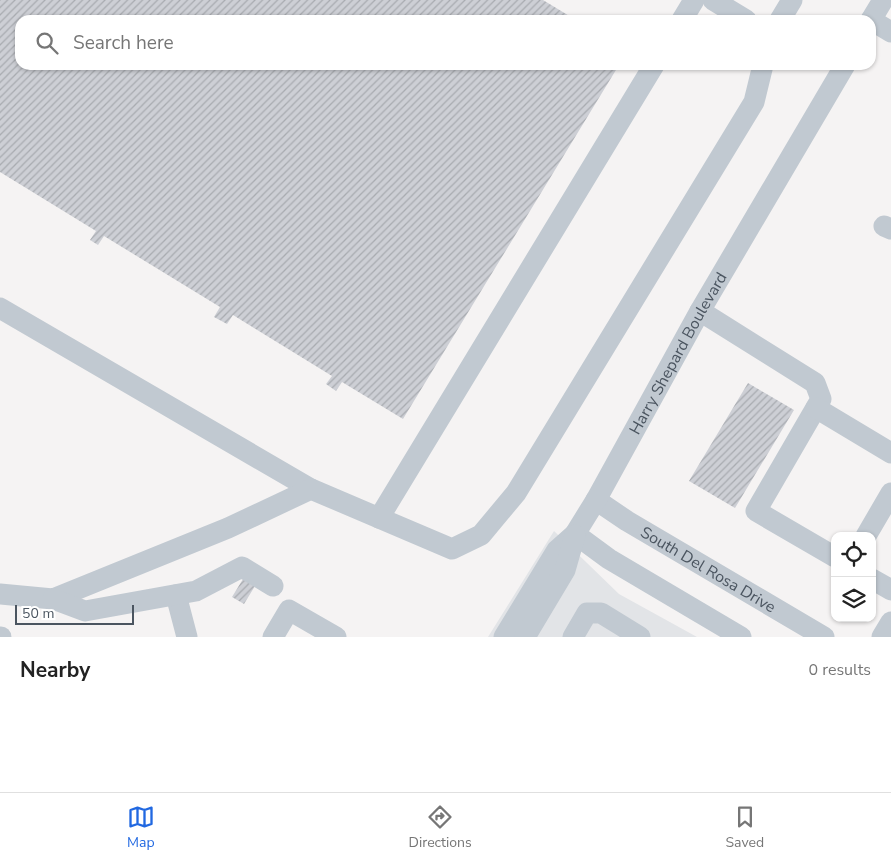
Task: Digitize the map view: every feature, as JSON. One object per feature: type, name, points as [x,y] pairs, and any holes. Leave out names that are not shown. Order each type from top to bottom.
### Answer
[{"type":"street","points":[[685,15],[694,0]]},
{"type":"street","points":[[714,0],[738,15]]},
{"type":"street","points":[[783,15],[792,0]]},
{"type":"street","points":[[874,15],[883,0]]},
{"type":"street","points":[[876,23],[891,32]]},
{"type":"street","points":[[379,518],[651,70]]},
{"type":"street","points":[[0,308],[311,489],[452,549],[481,535],[516,493],[754,102],[762,70]]},
{"type":"street","name":"Harry Shepard Boulevard","points":[[504,637],[557,550],[575,534],[596,500],[700,311],[842,70]]},
{"type":"street","points":[[700,311],[815,383],[821,399],[756,511],[831,555]]},
{"type":"street","points":[[816,408],[891,453]]},
{"type":"street","points":[[53,599],[228,528],[311,489]]},
{"type":"street","points":[[868,532],[891,493]]},
{"type":"street","name":"South Del Rosa Drive","points":[[596,500],[627,521],[824,637]]},
{"type":"street","points":[[525,637],[565,570],[575,534],[609,559],[741,637]]},
{"type":"street","points":[[0,594],[53,599],[85,611],[196,591],[242,567],[273,586]]},
{"type":"street","points":[[876,581],[891,590]]},
{"type":"street","points":[[176,594],[187,637]]},
{"type":"street","points":[[272,637],[289,610],[336,637]]},
{"type":"street","points":[[573,637],[587,613],[601,613],[640,637]]},
{"type":"street","points":[[882,637],[891,622]]},
{"type":"shaded area","points":[[554,531],[619,594],[697,637],[488,637]]},
{"type":"building","points":[[0,0],[543,0],[568,15],[15,15],[15,70],[616,70],[403,419],[342,382],[336,391],[326,384],[332,376],[233,315],[227,324],[214,317],[220,307],[104,236],[98,245],[90,240],[96,231],[0,172]]},
{"type":"building","points":[[748,383],[794,410],[735,508],[689,481]]},
{"type":"building","points":[[243,579],[255,586],[244,604],[232,597]]}]
